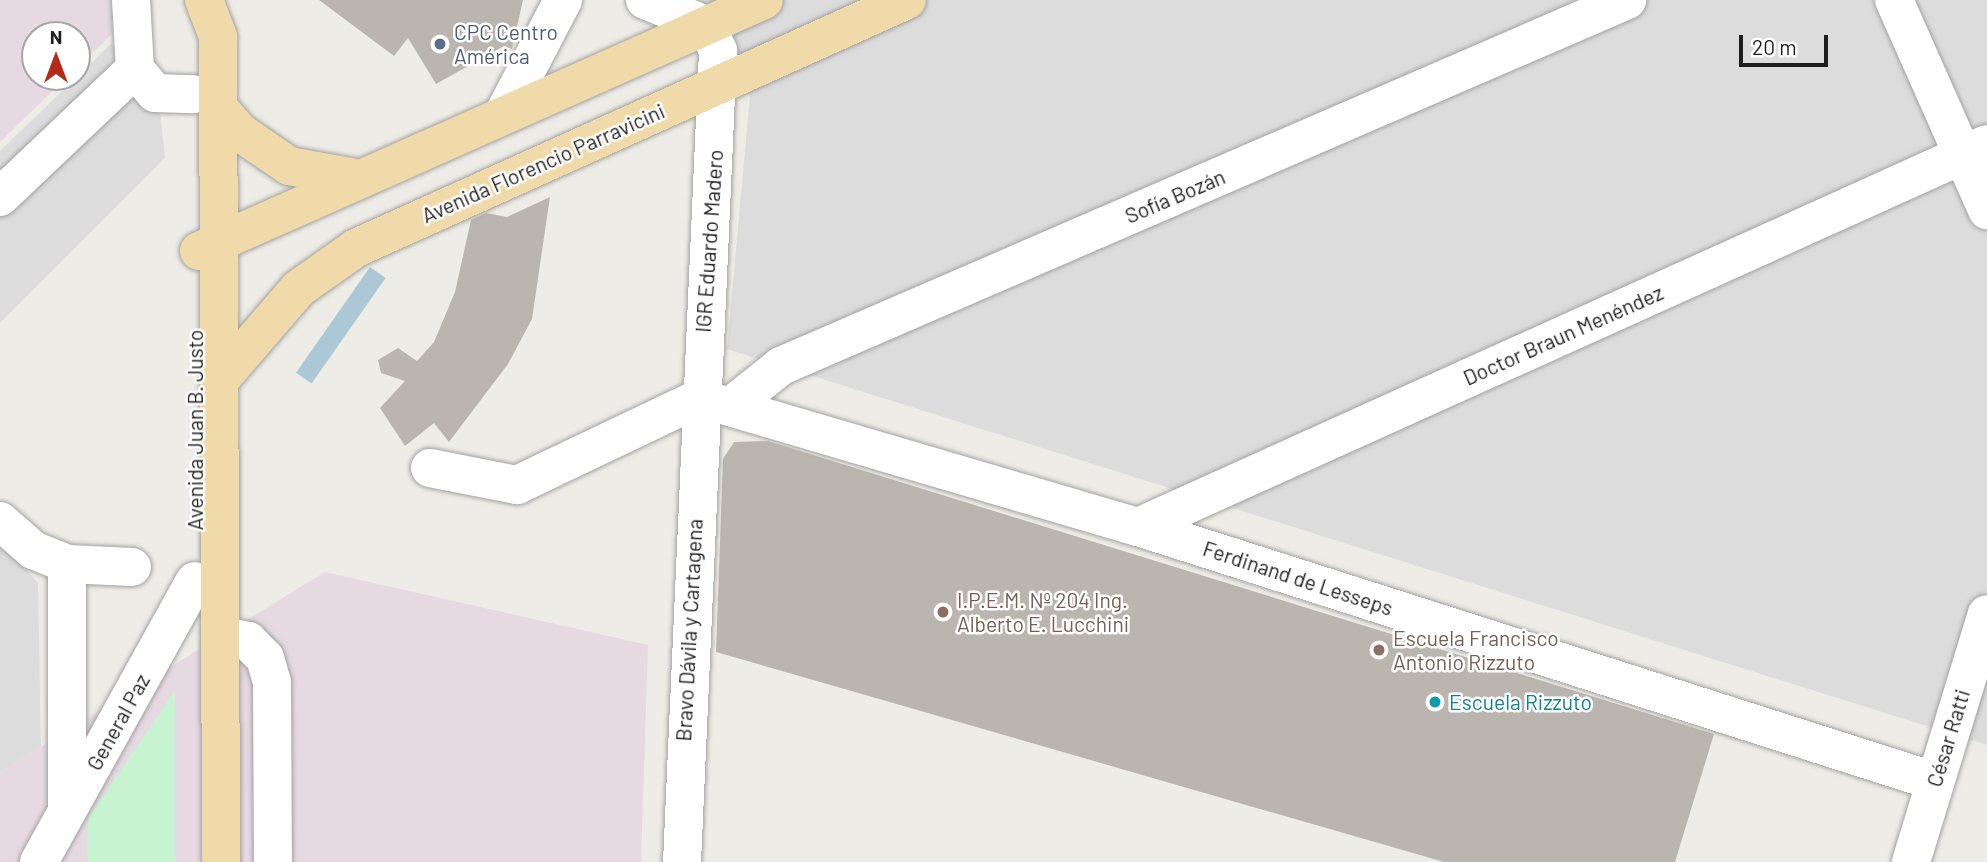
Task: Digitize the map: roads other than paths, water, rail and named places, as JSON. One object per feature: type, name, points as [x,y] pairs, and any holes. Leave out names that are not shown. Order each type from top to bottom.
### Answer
[{"type":"main road","name":"Avenida Juan B. Justo","points":[[197,862],[195,580],[206,248],[206,100],[193,37],[204,0]]},
{"type":"main road","points":[[206,248],[764,0]]},
{"type":"main road","name":"Avenida Florencio Parravicini","points":[[219,381],[298,289],[356,248],[907,0]]},
{"type":"main road","points":[[206,100],[242,133],[289,166],[363,179]]},
{"type":"main road","name":"Avenida Juan B. Justo","points":[[206,248],[219,381],[221,862]]},
{"type":"street","points":[[131,0],[135,69],[155,93],[206,100]]},
{"type":"street","points":[[503,115],[562,0]]},
{"type":"street","points":[[645,0],[706,25]]},
{"type":"street","name":"Sofía Bozán","points":[[430,468],[517,485],[716,401],[781,366],[1627,0]]},
{"type":"street","points":[[1894,0],[1974,149],[1987,210]]},
{"type":"street","name":"IGR Eduardo Madero","points":[[706,25],[718,51],[719,84],[716,401]]},
{"type":"street","points":[[0,197],[135,69]]},
{"type":"street","name":"Doctor Braun Menéndez","points":[[1139,527],[1974,149]]},
{"type":"street","name":"Ferdinand de Lesseps","points":[[716,401],[1139,527],[1934,781]]},
{"type":"street","name":"Bravo Dávila y Cartagena","points":[[682,862],[716,401]]},
{"type":"street","points":[[1,525],[33,551],[67,564],[132,567]]},
{"type":"street","points":[[67,564],[67,862]]},
{"type":"street","name":"General Paz","points":[[39,862],[195,580]]},
{"type":"street","name":"César Ratti","points":[[1911,862],[1987,614]]},
{"type":"street","points":[[220,635],[248,641],[265,658],[272,681],[273,862]]},
{"type":"water","points":[[370,267],[386,278],[312,384],[296,373]]},
{"type":"place","name":"CPC Centro América","points":[[440,44]]},
{"type":"place","name":"I.P.E.M. Nº 204 Ing. Alberto E. Lucchini","points":[[943,612]]},
{"type":"place","name":"Escuela Francisco Antonio Rizzuto","points":[[1379,650]]},
{"type":"place","name":"Escuela Rizzuto","points":[[1435,702]]}]
